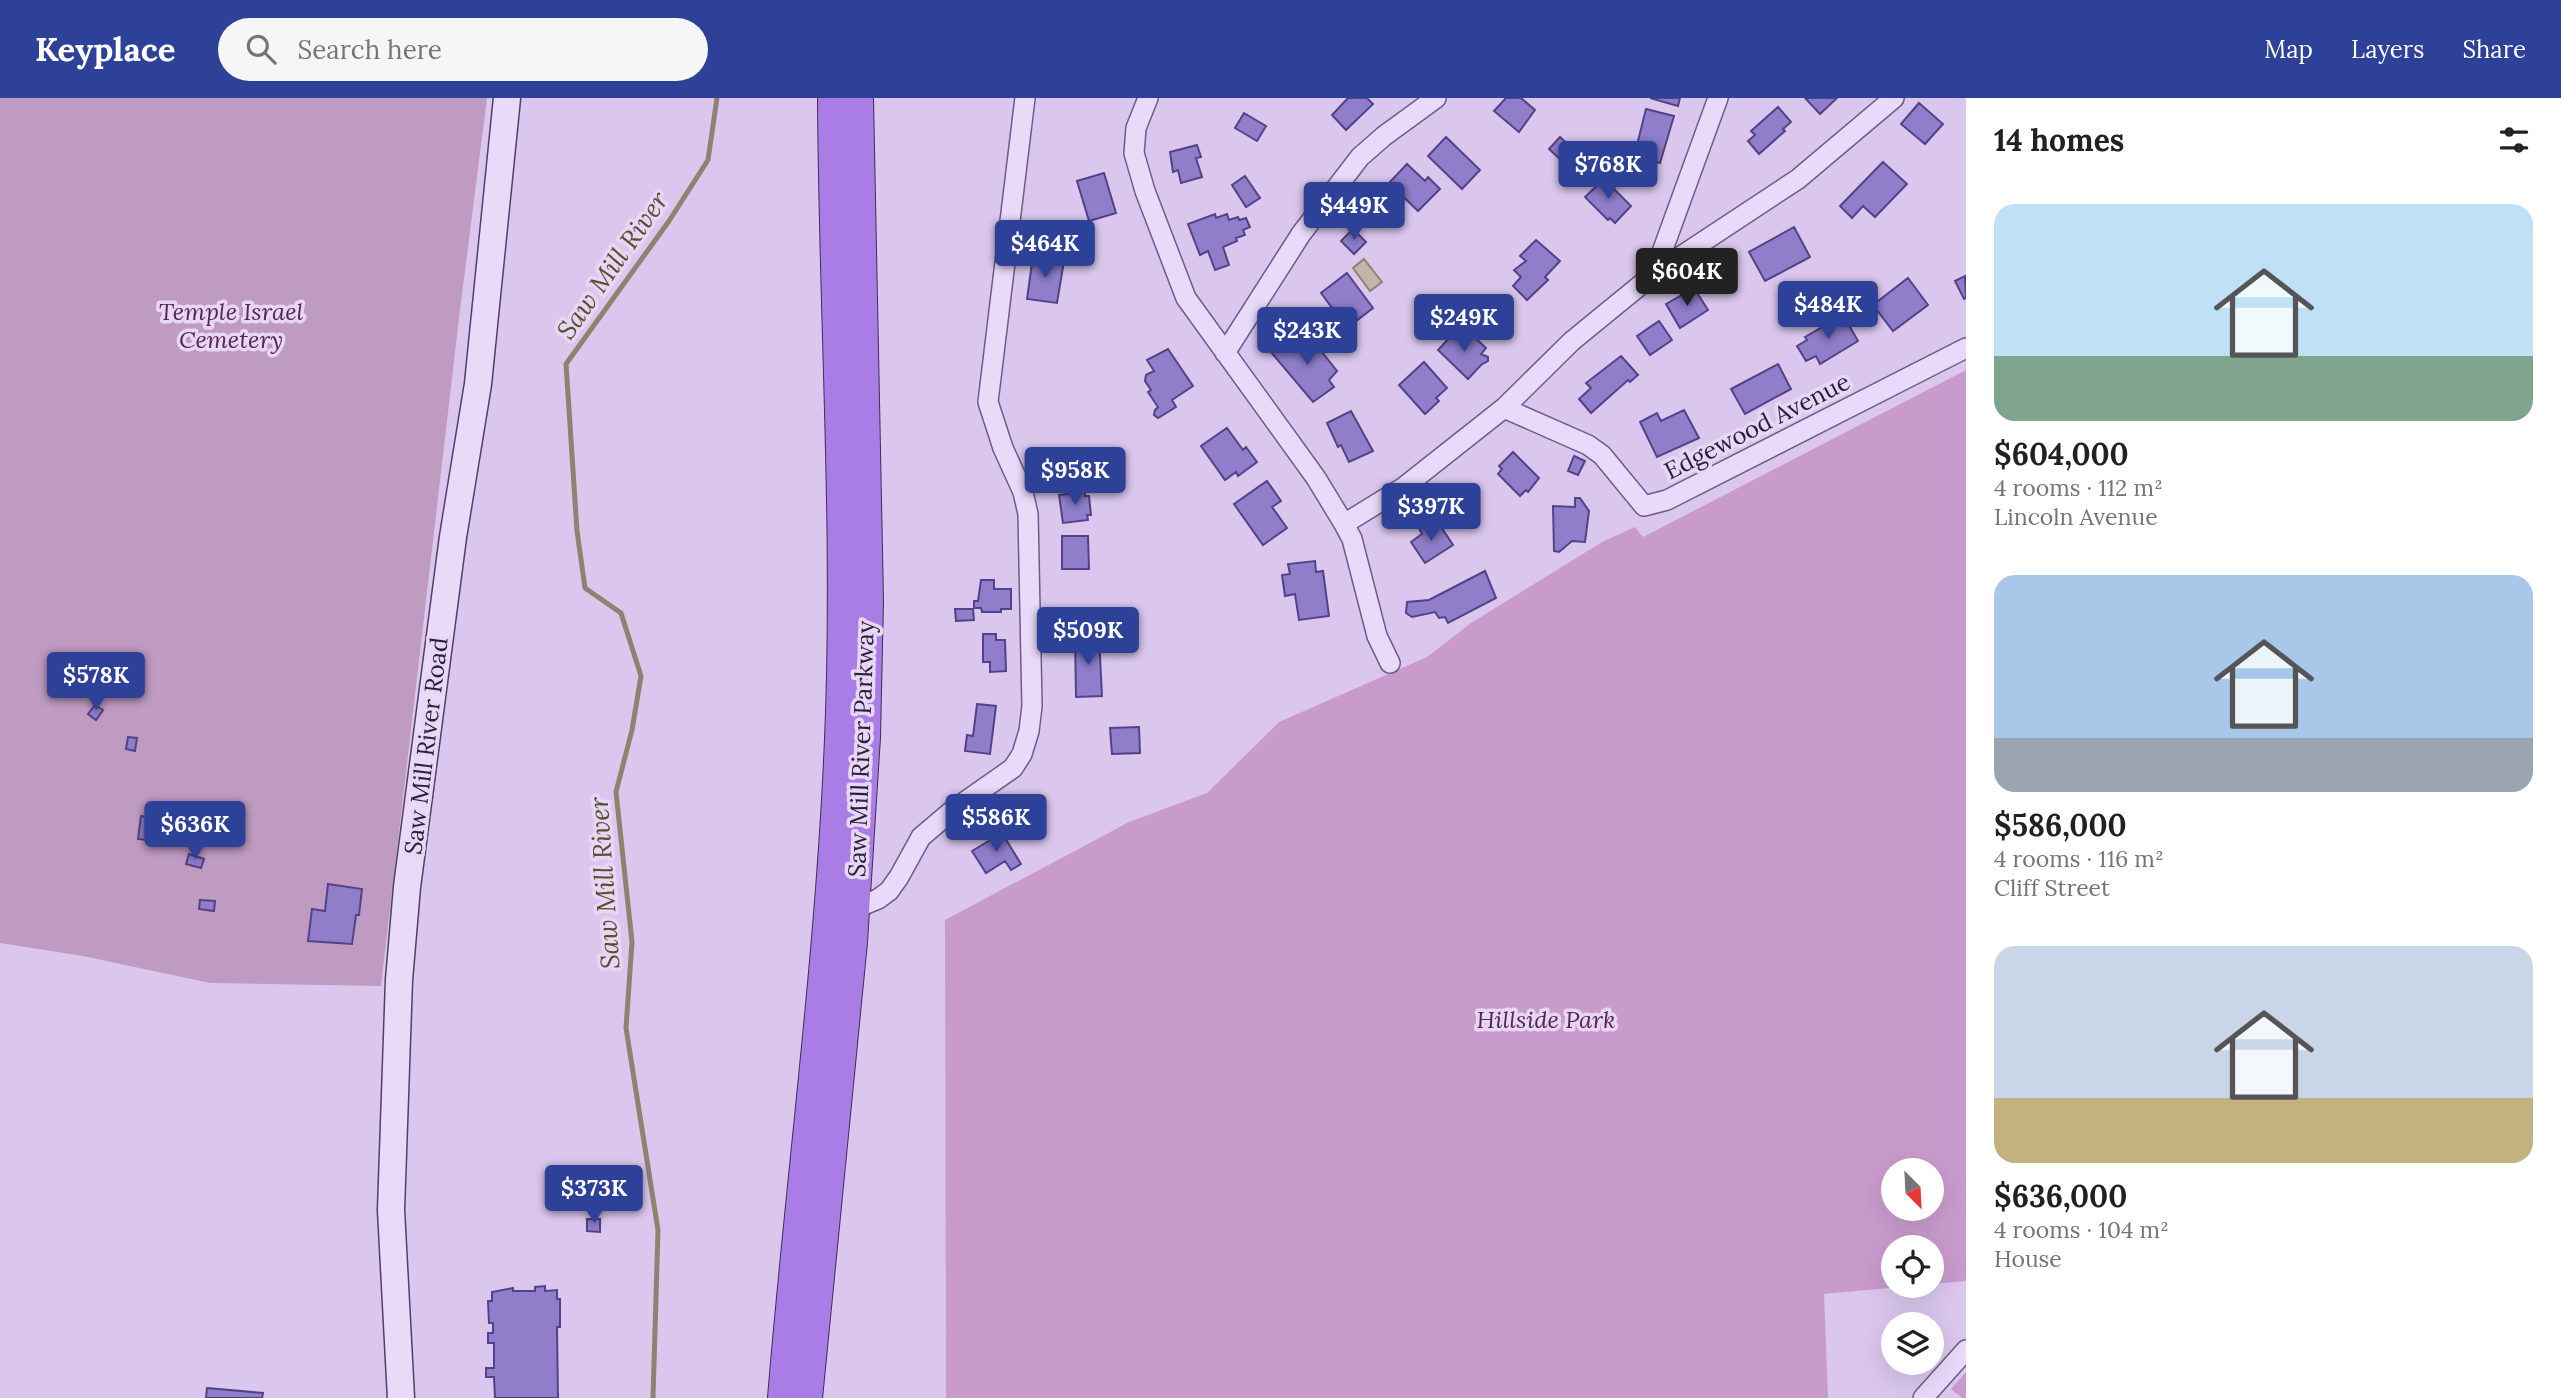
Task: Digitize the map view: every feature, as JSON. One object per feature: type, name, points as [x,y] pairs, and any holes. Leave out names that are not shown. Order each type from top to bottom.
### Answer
[{"type":"highway","name":"Saw Mill River Parkway","points":[[784,1398],[829,928],[841,738],[844,602],[834,98]]},
{"type":"highway","name":"Saw Mill River Parkway","points":[[806,1398],[853,909],[864,737],[867,601],[857,98]]},
{"type":"main road","name":"Saw Mill River Road","points":[[401,1398],[391,1210],[398,993],[407,887],[448,577],[478,384],[507,98]]},
{"type":"street","points":[[853,909],[877,900],[889,891],[921,837],[953,810],[1013,768],[1022,754],[1029,732],[1032,706],[1028,514],[1023,492],[1003,448],[988,402],[1025,98]]},
{"type":"street","points":[[1148,98],[1136,128],[1134,153],[1144,191],[1186,298],[1315,478],[1344,524],[1352,539],[1377,636],[1390,663]]},
{"type":"street","points":[[1225,353],[1301,234],[1360,157],[1436,98]]},
{"type":"street","points":[[1654,274],[1718,98]]},
{"type":"street","points":[[1344,524],[1404,487],[1504,408],[1572,341],[1654,274],[1798,179],[1894,98]]},
{"type":"street","name":"Edgewood Avenue","points":[[1504,408],[1588,445],[1602,455],[1644,506],[1667,499],[1966,348]]},
{"type":"street","points":[[1923,1398],[1966,1350]]},
{"type":"green space","name":"Temple Israel Cemetery","points":[[0,98],[487,98],[381,986],[210,983],[83,956],[0,943]]},
{"type":"green space","name":"Hillside Park","points":[[1966,370],[1966,1281],[1944,1283],[1944,1235],[1881,1235],[1881,1289],[1824,1294],[1828,1398],[946,1398],[945,920],[1129,822],[1207,793],[1279,722],[1427,657],[1471,623],[1602,542],[1635,527],[1643,537]]},
{"type":"green space","points":[[1966,1372],[1966,1398],[1962,1398],[1951,1389]]},
{"type":"shaded area","points":[[1364,259],[1382,282],[1370,291],[1353,268]]},
{"type":"building","points":[[1348,98],[1367,98],[1373,104],[1346,130],[1332,115]]},
{"type":"building","points":[[1506,98],[1521,98],[1535,110],[1519,132],[1494,111]]},
{"type":"building","points":[[1650,98],[1680,98],[1678,106]]},
{"type":"building","points":[[1805,98],[1837,98],[1820,114]]},
{"type":"building","points":[[1919,103],[1943,124],[1925,144],[1901,124]]},
{"type":"building","points":[[1778,107],[1791,122],[1783,129],[1785,131],[1759,154],[1748,141],[1755,135],[1751,131]]},
{"type":"building","points":[[1646,109],[1674,116],[1660,163],[1634,157]]},
{"type":"building","points":[[1244,113],[1266,126],[1257,141],[1235,128]]},
{"type":"building","points":[[1446,137],[1480,170],[1462,189],[1428,156]]},
{"type":"building","points":[[1560,137],[1574,150],[1563,162],[1549,149]]},
{"type":"building","points":[[1197,145],[1201,157],[1196,158],[1202,177],[1181,183],[1178,170],[1173,172],[1170,152]]},
{"type":"building","points":[[1883,162],[1907,184],[1875,217],[1863,206],[1852,218],[1840,206]]},
{"type":"building","points":[[1407,164],[1425,181],[1428,177],[1440,189],[1418,211],[1389,183]]},
{"type":"building","points":[[1104,173],[1116,213],[1089,221],[1077,181]]},
{"type":"building","points":[[1245,176],[1260,198],[1246,207],[1232,185]]},
{"type":"building","points":[[1604,179],[1631,206],[1615,223],[1610,218],[1608,220],[1585,197]]},
{"type":"building","points":[[1215,214],[1216,218],[1227,214],[1229,220],[1246,218],[1250,227],[1243,230],[1245,235],[1236,238],[1237,241],[1223,247],[1229,265],[1215,270],[1208,251],[1200,255],[1188,224]]},
{"type":"building","points":[[1794,227],[1810,257],[1765,281],[1749,252]]},
{"type":"building","points":[[1353,229],[1366,242],[1354,254],[1341,241]]},
{"type":"building","points":[[1536,240],[1560,261],[1545,277],[1548,280],[1527,300],[1513,286],[1521,277],[1514,270],[1526,261],[1520,256]]},
{"type":"building","points":[[1033,256],[1064,261],[1057,303],[1027,299]]},
{"type":"building","points":[[1347,273],[1373,308],[1347,328],[1321,293]]},
{"type":"building","points":[[1965,276],[1966,298],[1964,299],[1955,281]]},
{"type":"building","points":[[1908,278],[1928,305],[1893,331],[1873,305]]},
{"type":"building","points":[[1694,288],[1708,310],[1680,328],[1666,304]]},
{"type":"building","points":[[1843,315],[1858,341],[1820,364],[1816,356],[1806,361],[1797,346],[1807,340],[1805,337]]},
{"type":"building","points":[[1659,321],[1672,340],[1650,355],[1637,336]]},
{"type":"building","points":[[1455,332],[1464,340],[1470,333],[1486,348],[1481,354],[1488,357],[1488,361],[1468,379],[1438,350]]},
{"type":"building","points":[[1310,337],[1337,371],[1329,380],[1334,387],[1313,402],[1270,351],[1282,340],[1292,351]]},
{"type":"building","points":[[1168,349],[1193,386],[1172,400],[1176,407],[1158,418],[1154,415],[1158,407],[1148,392],[1151,390],[1145,381],[1146,375],[1154,371],[1147,360]]},
{"type":"building","points":[[1621,356],[1638,375],[1630,382],[1628,380],[1591,413],[1579,399],[1591,388],[1586,383]]},
{"type":"building","points":[[1424,362],[1447,388],[1436,398],[1439,401],[1425,414],[1399,385]]},
{"type":"building","points":[[1778,364],[1791,389],[1745,414],[1731,389]]},
{"type":"building","points":[[1684,410],[1699,438],[1657,457],[1640,422],[1657,413],[1661,421]]},
{"type":"building","points":[[1351,411],[1373,451],[1349,462],[1341,445],[1338,447],[1327,423]]},
{"type":"building","points":[[1227,428],[1243,450],[1246,447],[1257,462],[1238,476],[1236,472],[1225,480],[1201,446]]},
{"type":"building","points":[[1513,452],[1539,478],[1528,492],[1526,490],[1520,496],[1498,474],[1502,469],[1499,466]]},
{"type":"building","points":[[1574,456],[1585,461],[1578,475],[1568,471]]},
{"type":"building","points":[[1267,481],[1281,501],[1272,507],[1287,528],[1263,545],[1234,504]]},
{"type":"building","points":[[1085,492],[1085,496],[1089,496],[1091,515],[1087,515],[1088,520],[1063,523],[1059,495]]},
{"type":"building","points":[[1575,498],[1580,498],[1589,511],[1585,542],[1572,541],[1559,552],[1554,551],[1553,506],[1575,507]]},
{"type":"building","points":[[1426,524],[1430,530],[1439,524],[1453,545],[1425,563],[1411,542],[1422,534],[1419,528]]},
{"type":"building","points":[[1062,536],[1088,536],[1089,569],[1062,569]]},
{"type":"building","points":[[1315,561],[1316,572],[1323,571],[1329,616],[1299,620],[1295,594],[1285,596],[1282,575],[1290,574],[1288,564]]},
{"type":"building","points":[[1485,571],[1496,598],[1448,623],[1445,617],[1439,618],[1435,612],[1412,617],[1406,613],[1407,602],[1429,600]]},
{"type":"building","points":[[981,580],[994,580],[994,589],[1011,589],[1011,609],[982,612],[981,608],[974,608],[974,601],[978,601]]},
{"type":"building","points":[[955,609],[973,609],[974,620],[956,621]]},
{"type":"building","points":[[983,634],[996,634],[996,640],[1005,640],[1006,671],[990,672],[990,662],[983,662]]},
{"type":"building","points":[[1075,636],[1099,636],[1102,696],[1076,697]]},
{"type":"building","points":[[977,704],[996,706],[990,754],[965,751],[967,735],[973,736]]},
{"type":"building","points":[[95,705],[103,710],[96,720],[88,714]]},
{"type":"building","points":[[1139,727],[1140,753],[1112,754],[1110,728]]},
{"type":"building","points":[[128,737],[137,738],[135,751],[126,749]]},
{"type":"building","points":[[141,816],[156,818],[153,841],[138,839]]},
{"type":"building","points":[[1002,833],[1021,864],[1011,870],[1005,861],[986,873],[972,851]]},
{"type":"building","points":[[189,854],[204,859],[201,868],[186,864]]},
{"type":"building","points":[[328,884],[362,889],[352,944],[308,941],[312,909],[325,911]]},
{"type":"building","points":[[200,900],[215,901],[214,911],[199,909]]},
{"type":"building","points":[[587,1219],[600,1219],[600,1232],[587,1231]]},
{"type":"building","points":[[545,1286],[545,1291],[557,1290],[557,1299],[560,1299],[560,1327],[557,1327],[558,1398],[495,1398],[494,1377],[486,1377],[486,1368],[494,1368],[494,1343],[488,1343],[488,1333],[493,1333],[493,1323],[489,1323],[488,1301],[492,1301],[492,1292],[513,1288],[513,1291],[535,1291],[535,1287]]},
{"type":"building","points":[[207,1388],[263,1393],[262,1398],[206,1398]]},
{"type":"waterway","name":"Saw Mill River","points":[[653,1398],[658,1230],[626,1028],[632,942],[616,792],[632,730],[641,676],[621,613],[585,588],[577,531],[566,364],[669,221],[708,160],[717,98]]}]
